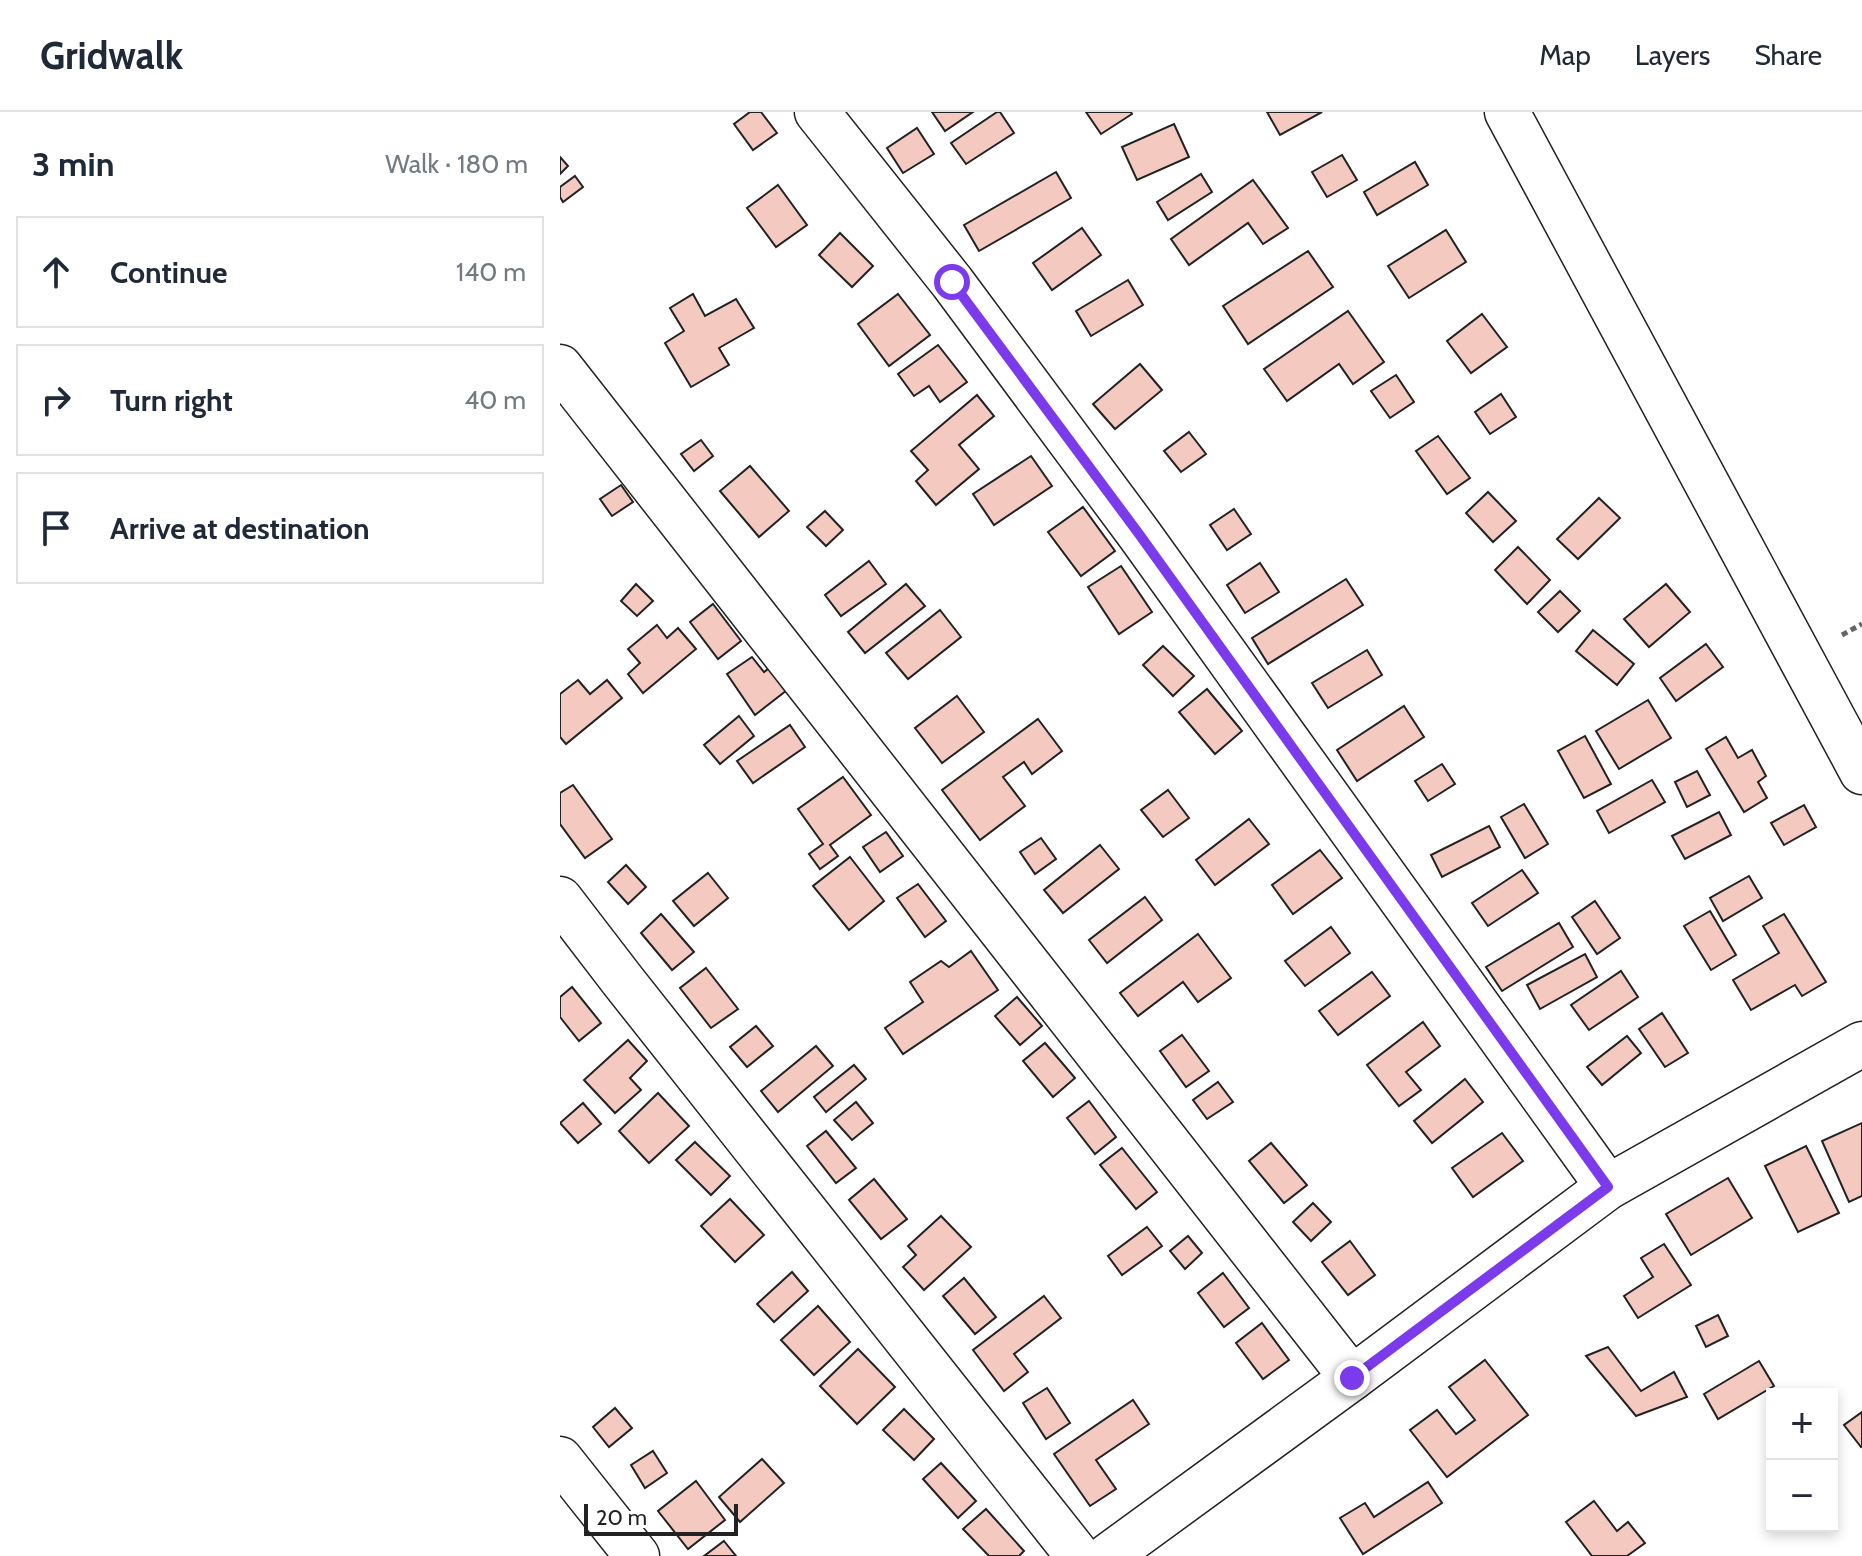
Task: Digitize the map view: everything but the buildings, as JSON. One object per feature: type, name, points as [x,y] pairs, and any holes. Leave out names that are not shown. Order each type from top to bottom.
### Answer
[{"type":"street","points":[[817,112],[952,282],[1139,534],[1608,1187]]},
{"type":"street","points":[[1507,112],[1862,772]]},
{"type":"street","points":[[560,367],[1352,1378]]},
{"type":"street","points":[[560,899],[1078,1556]]},
{"type":"street","points":[[1108,1556],[1608,1187],[1862,1044]]},
{"type":"street","points":[[560,1459],[637,1556]]},
{"type":"route","points":[[952,282],[1139,534],[1608,1187],[1352,1378]]}]
